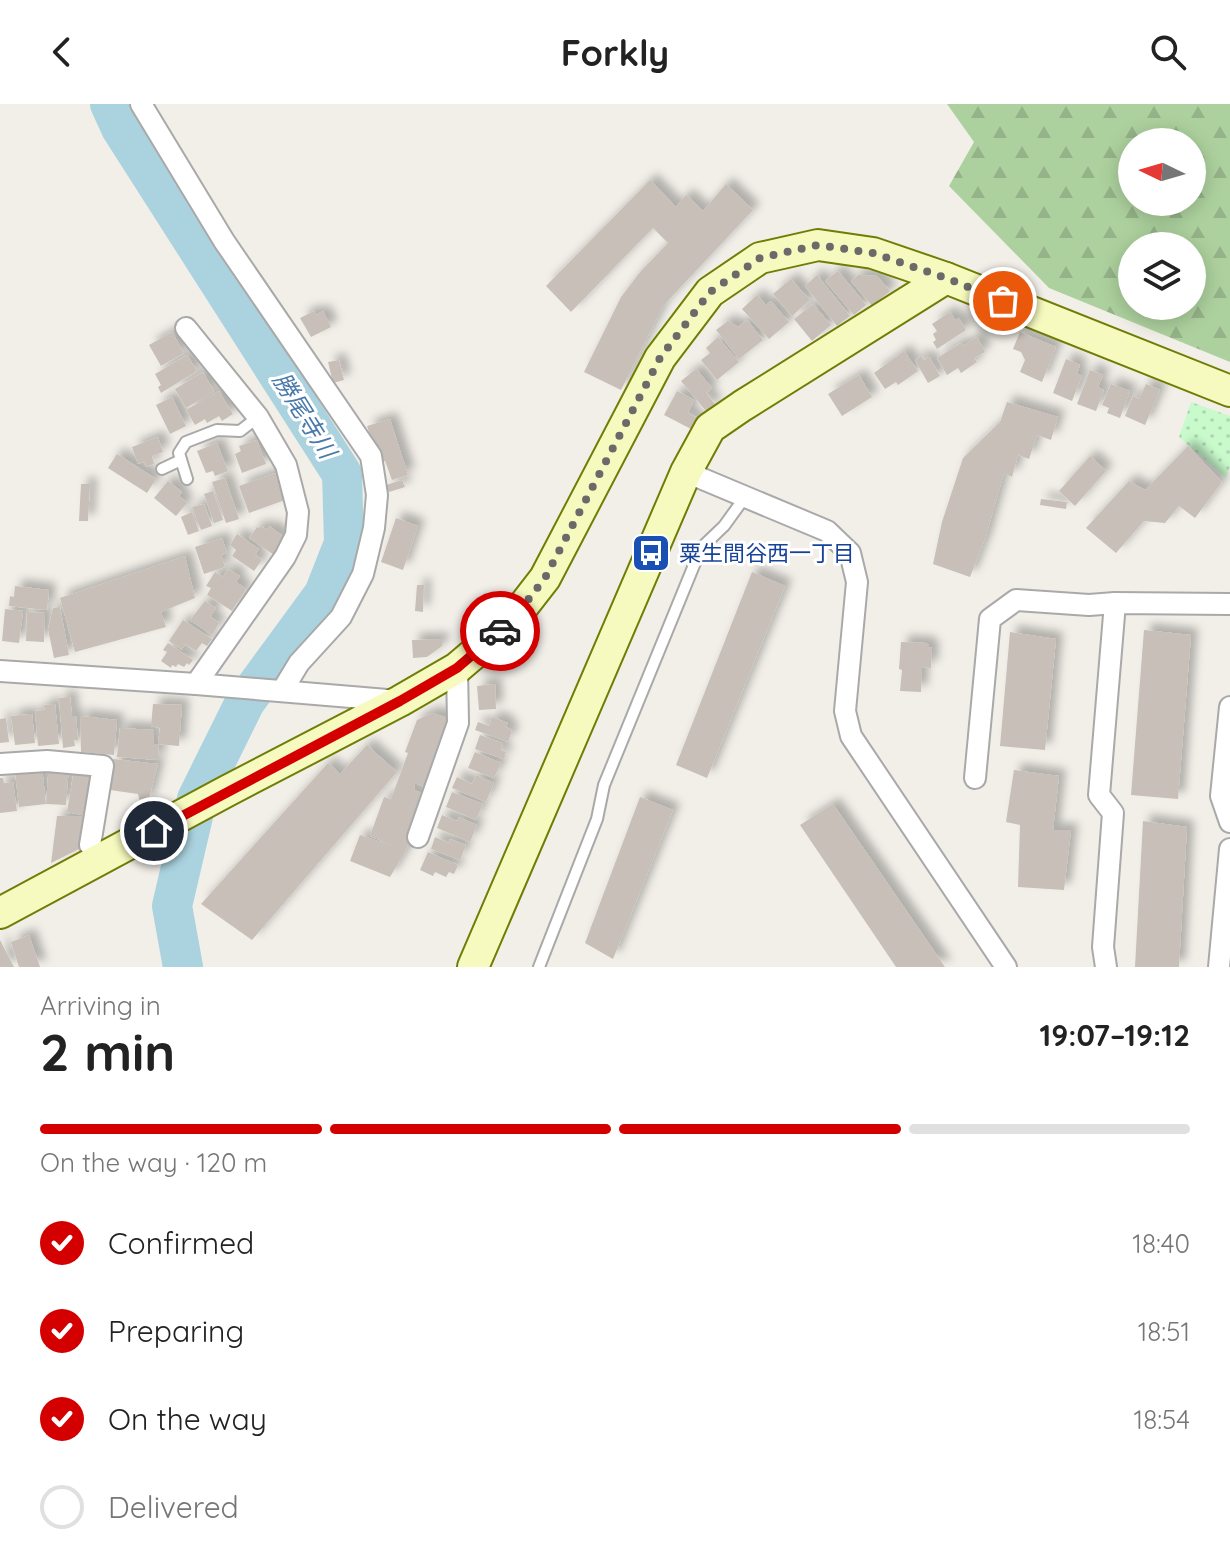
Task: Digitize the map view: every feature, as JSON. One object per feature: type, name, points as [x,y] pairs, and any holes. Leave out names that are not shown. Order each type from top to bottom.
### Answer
[{"type":"street","points":[[141,104],[224,241],[371,456],[377,495],[374,528],[363,574],[341,617],[299,663],[282,691]]},
{"type":"street","points":[[0,913],[400,701],[457,668],[510,623],[545,578],[660,358],[710,292],[760,258],[818,245],[873,253],[946,278],[1230,391]]},
{"type":"street","points":[[473,967],[686,472],[710,428],[946,278]]},
{"type":"street","points":[[186,328],[258,417],[286,465],[298,512],[296,535],[285,557],[196,684]]},
{"type":"street","points":[[686,472],[827,531],[850,553],[857,582],[845,711],[851,736],[1006,967]]},
{"type":"street","points":[[975,778],[990,619],[1016,600],[1089,605],[1230,604]]},
{"type":"street","points":[[1106,967],[1103,947],[1113,813],[1099,795],[1115,603]]},
{"type":"street","points":[[418,837],[458,723],[457,668]]},
{"type":"street","points":[[0,671],[400,701]]},
{"type":"street","points":[[1230,707],[1221,796],[1230,822]]},
{"type":"street","points":[[0,764],[47,761],[103,766],[90,845]]},
{"type":"street","points":[[1219,967],[1230,849]]},
{"type":"lane","points":[[187,479],[179,453],[186,442],[217,430],[240,431],[258,417]]},
{"type":"lane","points":[[162,469],[181,460]]},
{"type":"lane","points":[[539,967],[597,819],[604,785],[701,548],[724,526],[745,497]]},
{"type":"green space","points":[[947,104],[1230,104],[1230,362],[1127,320],[1206,320],[1206,232],[1118,232],[1118,316],[1049,288],[949,186],[974,142]]},
{"type":"green space","points":[[1191,402],[1230,416],[1230,466],[1226,478],[1179,437]]},
{"type":"building","points":[[650,180],[676,207],[686,195],[703,211],[726,184],[753,210],[663,306],[621,390],[584,372],[621,297],[668,243],[653,228],[571,312],[546,286]]},
{"type":"building","points":[[838,271],[866,305],[854,315],[825,281]]},
{"type":"building","points":[[817,275],[850,316],[837,326],[805,286]]},
{"type":"building","points":[[858,275],[877,276],[890,291],[872,306],[851,281]]},
{"type":"building","points":[[791,279],[810,300],[792,316],[773,294]]},
{"type":"building","points":[[757,295],[766,305],[771,301],[789,322],[769,339],[742,309]]},
{"type":"building","points":[[813,304],[831,325],[812,341],[794,319]]},
{"type":"building","points":[[314,311],[316,315],[323,311],[331,327],[311,337],[300,318]]},
{"type":"building","points":[[950,312],[955,320],[959,318],[966,330],[937,349],[933,334],[937,331],[932,324]]},
{"type":"building","points":[[747,320],[763,340],[739,359],[716,330],[728,321],[738,327]]},
{"type":"building","points":[[172,332],[184,353],[161,366],[149,345]]},
{"type":"building","points":[[1020,332],[1056,347],[1042,382],[1020,372],[1025,360],[1021,352],[1013,349]]},
{"type":"building","points":[[718,337],[739,362],[717,380],[701,360],[710,353],[706,348]]},
{"type":"building","points":[[977,337],[985,352],[974,358],[977,362],[961,373],[958,368],[947,375],[937,358]]},
{"type":"building","points":[[904,351],[918,371],[898,385],[896,382],[885,389],[874,373]]},
{"type":"building","points":[[187,355],[197,371],[161,393],[158,387],[161,385],[155,374]]},
{"type":"building","points":[[921,356],[924,360],[929,357],[940,376],[928,383],[915,360]]},
{"type":"building","points":[[1066,359],[1080,365],[1077,374],[1082,376],[1072,401],[1053,393]]},
{"type":"building","points":[[339,360],[344,380],[333,383],[328,362]]},
{"type":"building","points":[[696,369],[712,388],[706,393],[715,404],[706,411],[681,381]]},
{"type":"building","points":[[1090,370],[1103,375],[1098,387],[1104,390],[1096,411],[1077,404]]},
{"type":"building","points":[[203,372],[214,391],[186,408],[175,389]]},
{"type":"building","points":[[859,375],[872,397],[842,416],[828,394]]},
{"type":"building","points":[[1111,384],[1130,391],[1120,418],[1107,413],[1109,408],[1102,405]]},
{"type":"building","points":[[1146,384],[1160,390],[1145,425],[1125,416],[1133,396],[1139,399]]},
{"type":"building","points":[[219,391],[233,414],[222,421],[219,416],[195,425],[186,410]]},
{"type":"building","points":[[677,391],[694,400],[688,413],[699,419],[693,430],[664,415]]},
{"type":"building","points":[[172,397],[186,426],[170,434],[156,405]]},
{"type":"building","points":[[1007,402],[1058,417],[1051,440],[1037,435],[1029,459],[1018,455],[1012,477],[1004,473],[985,539],[970,577],[933,564],[942,522],[963,458],[1000,422]]},
{"type":"building","points":[[390,419],[408,475],[392,480],[385,461],[379,463],[367,426]]},
{"type":"building","points":[[158,437],[163,452],[152,456],[154,464],[146,467],[144,462],[138,464],[132,447]]},
{"type":"building","points":[[257,440],[266,464],[242,473],[235,454],[241,451],[239,446]]},
{"type":"building","points":[[217,443],[228,471],[215,476],[213,471],[206,473],[197,451]]},
{"type":"building","points":[[1188,446],[1222,482],[1195,518],[1179,506],[1165,523],[1144,521],[1116,553],[1086,528],[1129,481],[1145,490]]},
{"type":"building","points":[[117,454],[156,479],[147,493],[108,468]]},
{"type":"building","points":[[1090,456],[1106,471],[1075,506],[1059,491]]},
{"type":"building","points":[[275,473],[285,500],[249,513],[239,486]]},
{"type":"building","points":[[225,478],[239,519],[226,523],[212,482]]},
{"type":"building","points":[[402,480],[405,487],[389,492],[386,485]]},
{"type":"building","points":[[168,481],[182,492],[179,496],[187,503],[176,516],[154,498]]},
{"type":"building","points":[[81,484],[90,484],[88,521],[79,521]]},
{"type":"building","points":[[213,491],[223,520],[214,523],[204,494]]},
{"type":"building","points":[[1041,499],[1067,502],[1066,509],[1040,505]]},
{"type":"building","points":[[204,504],[212,526],[201,530],[192,507]]},
{"type":"building","points":[[192,512],[199,531],[188,535],[181,517]]},
{"type":"building","points":[[396,518],[418,526],[403,570],[381,562]]},
{"type":"building","points":[[260,526],[267,530],[269,526],[286,538],[274,555],[249,538]]},
{"type":"building","points":[[237,534],[259,549],[255,555],[262,560],[254,571],[232,556],[236,550],[230,545]]},
{"type":"building","points":[[222,538],[227,553],[221,555],[225,567],[204,574],[195,547]]},
{"type":"building","points":[[185,556],[195,598],[161,612],[166,627],[75,652],[60,598]]},
{"type":"building","points":[[228,569],[240,576],[236,582],[246,589],[232,611],[207,595],[211,588],[206,586],[215,572],[223,577]]},
{"type":"building","points":[[752,572],[785,586],[707,778],[676,765]]},
{"type":"building","points":[[417,585],[424,585],[423,612],[415,611]]},
{"type":"building","points":[[15,586],[49,590],[47,610],[9,606]]},
{"type":"building","points":[[205,601],[216,608],[210,617],[219,623],[212,635],[190,620]]},
{"type":"building","points":[[60,607],[69,655],[54,658],[48,629],[53,608]]},
{"type":"building","points":[[5,609],[23,611],[19,643],[2,641]]},
{"type":"building","points":[[27,612],[45,613],[44,642],[26,641]]},
{"type":"building","points":[[183,620],[212,639],[207,646],[202,643],[196,651],[185,644],[182,650],[169,641]]},
{"type":"building","points":[[1144,630],[1191,635],[1178,799],[1131,795]]},
{"type":"building","points":[[1010,632],[1056,639],[1045,750],[1000,746]]},
{"type":"building","points":[[442,639],[442,646],[427,657],[413,658],[412,640]]},
{"type":"building","points":[[901,642],[926,643],[932,648],[931,668],[922,667],[921,692],[900,691]]},
{"type":"building","points":[[168,643],[193,660],[189,665],[172,665],[171,668],[161,661]]},
{"type":"building","points":[[495,684],[496,709],[479,710],[477,686]]},
{"type":"building","points":[[70,697],[72,716],[76,716],[78,740],[74,740],[75,746],[63,748],[59,698]]},
{"type":"building","points":[[55,704],[59,744],[38,746],[35,711],[45,710],[44,705]]},
{"type":"building","points":[[153,704],[182,705],[179,746],[158,744],[160,728],[151,726]]},
{"type":"building","points":[[432,713],[451,719],[443,739],[440,738],[428,773],[435,776],[430,789],[415,783],[414,790],[427,795],[406,850],[390,877],[350,861],[360,835],[393,846],[370,836],[384,797],[391,799],[417,720]]},
{"type":"building","points":[[32,714],[35,743],[15,745],[11,716]]},
{"type":"building","points":[[80,716],[117,720],[114,755],[81,752]]},
{"type":"building","points":[[492,717],[508,723],[506,727],[512,730],[508,742],[475,730],[478,722],[489,726]]},
{"type":"building","points":[[6,718],[9,742],[0,743],[0,719]]},
{"type":"building","points":[[120,728],[154,730],[159,760],[117,757]]},
{"type":"building","points":[[480,735],[503,743],[501,750],[506,752],[504,759],[475,749]]},
{"type":"building","points":[[367,745],[397,772],[252,940],[201,904],[328,763],[340,774]]},
{"type":"building","points":[[475,752],[501,763],[494,778],[468,768]]},
{"type":"building","points":[[113,759],[158,764],[148,802],[140,802],[138,794],[110,790]]},
{"type":"building","points":[[49,763],[69,765],[66,805],[46,804]]},
{"type":"building","points":[[42,767],[46,804],[19,807],[15,771]]},
{"type":"building","points":[[74,770],[95,772],[87,816],[67,812]]},
{"type":"building","points":[[1014,770],[1059,776],[1053,830],[1071,830],[1064,890],[1018,887],[1020,825],[1006,822]]},
{"type":"building","points":[[476,775],[494,783],[486,802],[452,788],[457,777],[472,784]]},
{"type":"building","points":[[0,778],[4,783],[13,782],[17,811],[0,813]]},
{"type":"building","points":[[452,792],[483,804],[476,820],[446,807]]},
{"type":"building","points":[[640,797],[673,810],[613,959],[585,943]]},
{"type":"building","points":[[833,804],[945,967],[896,967],[800,825]]},
{"type":"building","points":[[442,815],[457,821],[459,817],[477,825],[470,842],[437,828]]},
{"type":"building","points":[[57,816],[87,816],[81,848],[51,863]]},
{"type":"building","points":[[1143,821],[1187,827],[1179,967],[1135,967]]},
{"type":"building","points":[[435,837],[466,845],[460,860],[431,849]]},
{"type":"building","points":[[428,852],[458,865],[454,874],[449,872],[446,877],[435,872],[433,876],[420,870]]},
{"type":"building","points":[[29,935],[40,967],[19,967],[11,942]]},
{"type":"building","points":[[0,940],[14,967],[0,967]]},
{"type":"waterway","name":"勝尾寺川","points":[[110,104],[121,128],[342,474],[344,543],[324,594],[245,702],[197,799],[172,906],[183,967]]},
{"type":"way so far","points":[[500,631],[510,623],[545,578],[660,358],[710,292],[760,258],[818,245],[873,253],[1003,301]]},
{"type":"place","name":"粟生間谷西一丁目","points":[[651,553]]},
{"type":"route","points":[[154,831],[400,701],[457,668],[500,631]]}]
